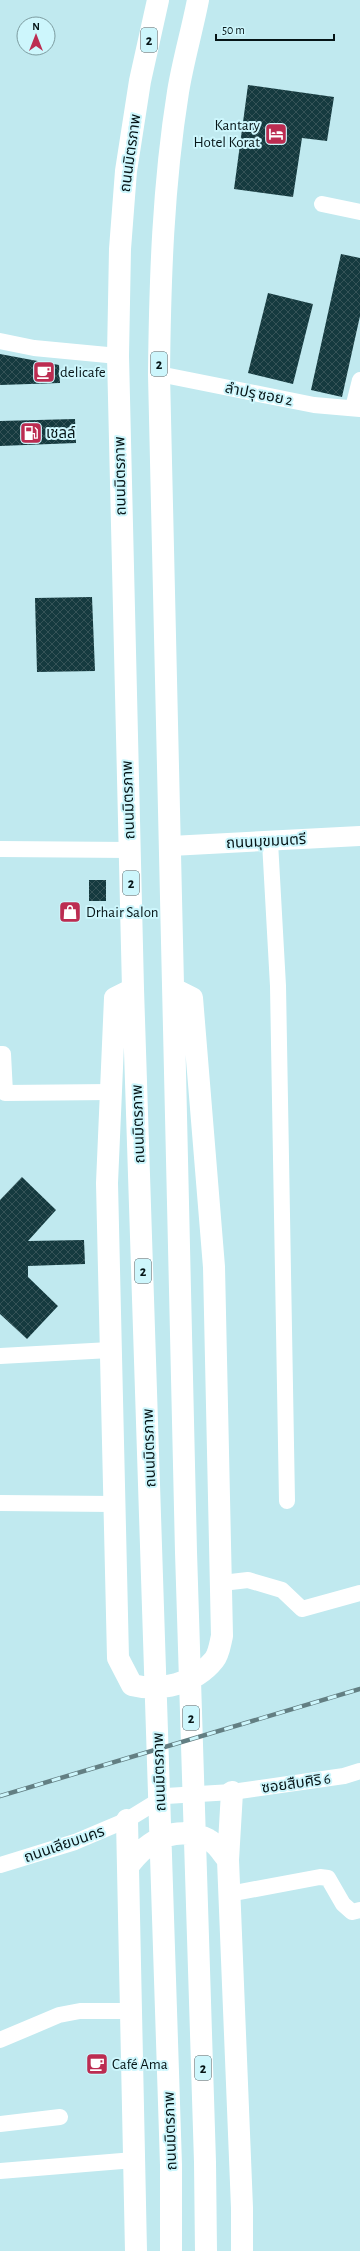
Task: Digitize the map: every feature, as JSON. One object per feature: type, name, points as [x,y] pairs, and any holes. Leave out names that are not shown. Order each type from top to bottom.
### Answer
[{"type":"highway","name":"ถนนมิตรภาพ","points":[[158,0],[140,81],[126,171],[120,249],[118,356],[133,989],[163,1885],[171,2165],[171,2251]]},
{"type":"highway","name":"2","points":[[198,0],[178,91],[167,174],[161,252],[159,374],[186,1552],[205,2154],[206,2251]]},
{"type":"highway","points":[[133,989],[114,998],[107,1183],[110,1350],[118,1658],[132,1685],[147,1688],[180,1684],[201,1674],[215,1659],[222,1636],[214,1267],[192,998],[174,989]]},
{"type":"highway","points":[[232,1792],[228,1860],[242,2208],[242,2251]]},
{"type":"highway","points":[[128,1820],[136,2251]]},
{"type":"highway","points":[[129,1865],[141,1850],[161,1836],[187,1834],[210,1840],[228,1860]]},
{"type":"main road","name":"ถนนมุขมนตรี","points":[[171,846],[270,842],[360,836]]},
{"type":"street","points":[[322,204],[360,212]]},
{"type":"street","points":[[0,341],[34,348],[118,356]]},
{"type":"street","name":"ลำปรุ ซอย 2","points":[[159,374],[314,405],[356,408]]},
{"type":"street","points":[[356,408],[360,380]]},
{"type":"street","points":[[270,842],[278,986],[288,1500]]},
{"type":"street","points":[[0,849],[130,850]]},
{"type":"street","points":[[0,1054],[3,1054],[2,1094],[110,1092]]},
{"type":"street","points":[[0,1356],[110,1350]]},
{"type":"street","points":[[0,1503],[114,1504]]},
{"type":"street","points":[[222,1583],[248,1580],[282,1590],[302,1609],[360,1592]]},
{"type":"street","name":"ซอยสืบศิริ 6","points":[[128,1820],[166,1796],[232,1792],[344,1776],[360,1771]]},
{"type":"street","name":"ถนนเลียบนคร","points":[[0,1865],[75,1842],[128,1820]]},
{"type":"street","points":[[229,1894],[320,1877],[328,1878],[343,1904],[352,1912],[360,1910]]},
{"type":"street","points":[[0,2040],[59,2015],[80,2011],[132,2011]]},
{"type":"street","points":[[0,2124],[60,2118]]},
{"type":"street","points":[[0,2171],[134,2160]]},
{"type":"building","points":[[248,85],[334,97],[327,141],[302,138],[293,197],[234,189]]},
{"type":"building","points":[[341,254],[360,258],[360,316],[342,397],[311,390]]},
{"type":"building","points":[[268,293],[313,304],[293,384],[248,373]]},
{"type":"building","points":[[0,354],[59,365],[60,383],[0,385]]},
{"type":"building","points":[[75,419],[76,443],[0,446],[0,421]]},
{"type":"building","points":[[92,597],[95,671],[37,672],[35,598]]},
{"type":"building","points":[[89,880],[106,880],[106,901],[89,901]]},
{"type":"building","points":[[22,1177],[56,1210],[28,1241],[84,1240],[85,1264],[28,1266],[28,1277],[58,1306],[27,1339],[0,1314],[0,1200]]},
{"type":"railway","points":[[0,1796],[360,1689]]},
{"type":"place","name":"Kantary Hotel Korat","points":[[276,134]]},
{"type":"place","name":"delicafe","points":[[44,372]]},
{"type":"place","name":"เชลล์","points":[[31,433]]},
{"type":"place","name":"Drhair Salon","points":[[70,912]]},
{"type":"place","name":"Café Ama","points":[[97,2064]]}]
